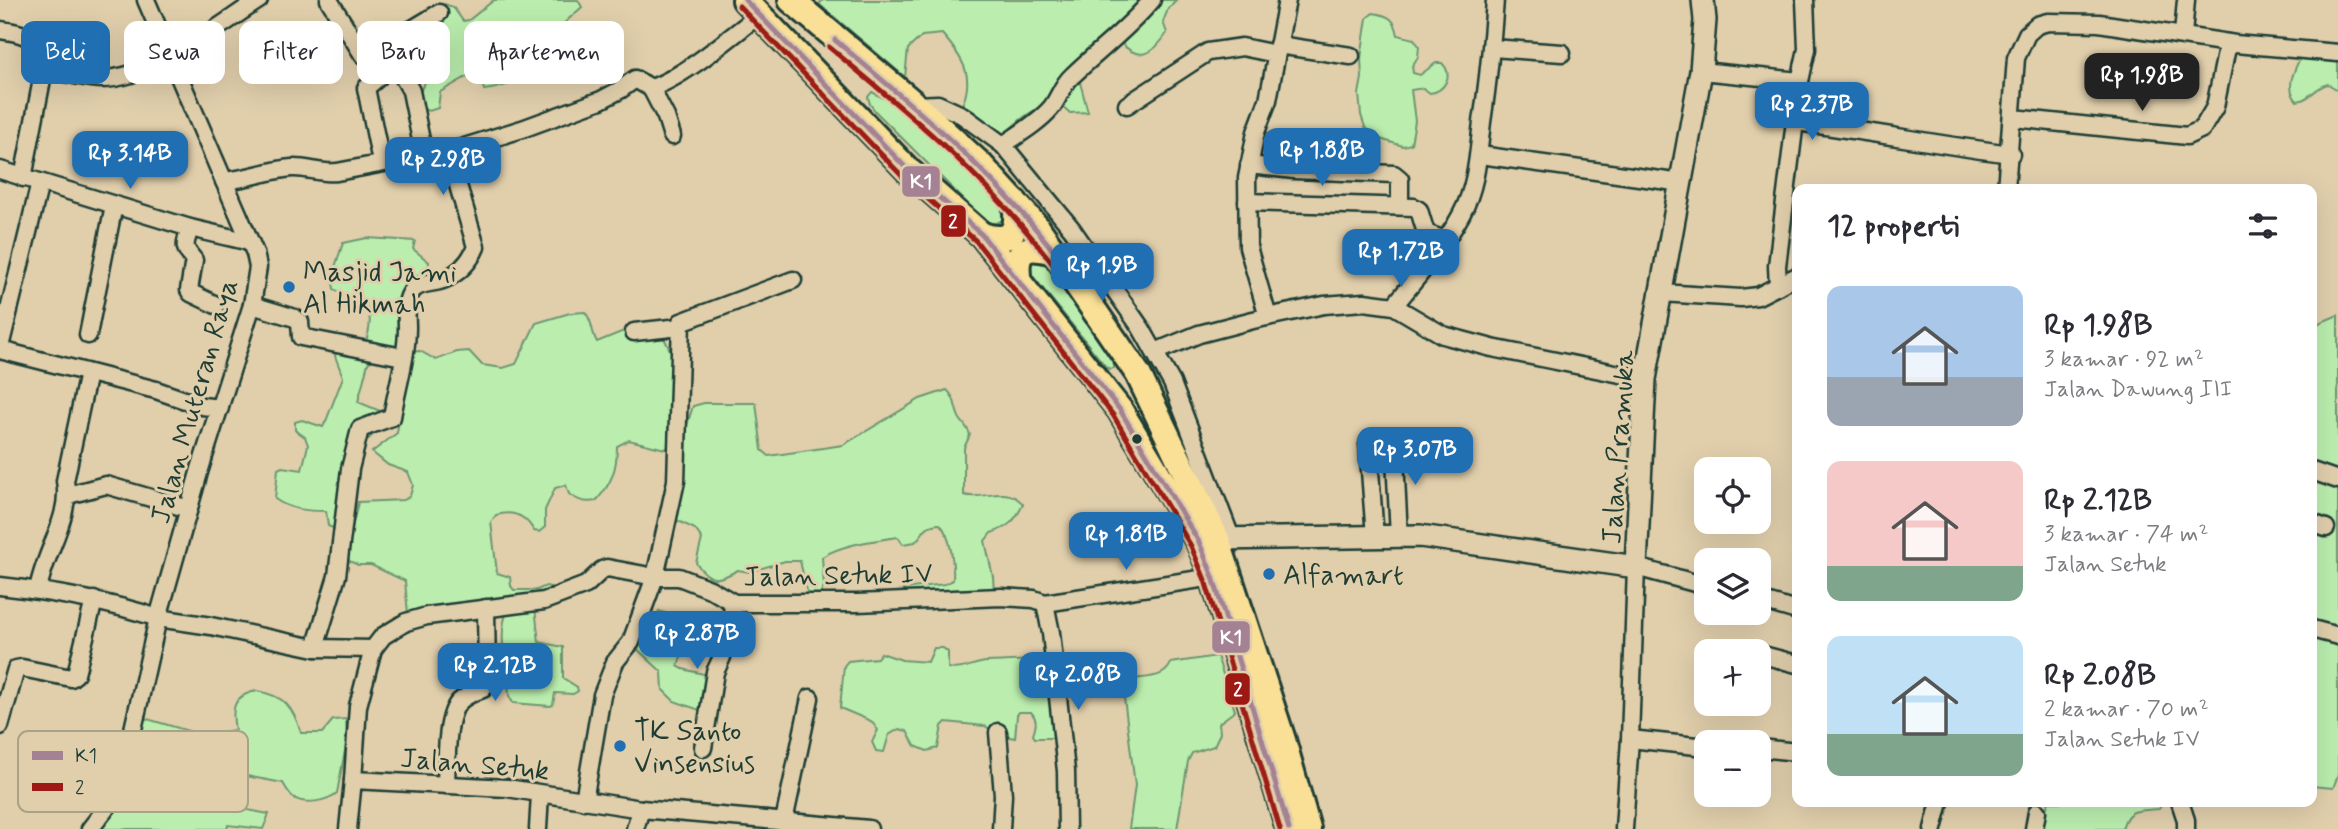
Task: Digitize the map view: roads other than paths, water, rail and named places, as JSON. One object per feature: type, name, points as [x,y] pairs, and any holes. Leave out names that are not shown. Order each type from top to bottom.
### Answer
[{"type":"highway","points":[[801,4],[980,164],[1037,226],[1138,374],[1225,540],[1308,829]]},
{"type":"highway","points":[[752,8],[908,170],[982,236],[1120,410],[1199,542],[1213,577],[1289,829]]},
{"type":"highway","points":[[982,236],[1002,240],[1008,237],[1015,226],[1017,216],[1015,202]]},
{"type":"highway","points":[[1019,282],[1017,260],[1021,253],[1029,248],[1039,247],[1056,253]]},
{"type":"main road","name":"Jalan Pramuka","points":[[1225,540],[1420,536],[1636,567],[1645,380],[1702,71],[1705,20],[1703,0]]},
{"type":"street","name":"Jalan Muteran Raya","points":[[146,0],[155,21]]},
{"type":"street","points":[[225,22],[259,0]]},
{"type":"street","points":[[329,0],[357,45]]},
{"type":"street","points":[[1003,145],[1028,128],[1051,107],[1072,76],[1121,33],[1152,0]]},
{"type":"street","points":[[1268,317],[1248,247],[1249,166],[1259,119],[1268,100],[1287,0]]},
{"type":"street","points":[[1394,306],[1445,240],[1471,193],[1480,155],[1495,0]]},
{"type":"street","points":[[1778,286],[1777,266],[1800,81],[1807,49],[1805,0]]},
{"type":"street","points":[[2183,35],[2186,0]]},
{"type":"street","points":[[651,88],[704,57],[752,8]]},
{"type":"street","points":[[426,21],[439,13]]},
{"type":"street","points":[[2007,184],[2016,58],[2026,34],[2037,26],[2048,22],[2071,21],[2228,43],[2338,53]]},
{"type":"street","points":[[0,30],[21,33]]},
{"type":"street","points":[[2013,117],[2187,136],[2202,129],[2215,107],[2228,43]]},
{"type":"street","points":[[1127,105],[1208,52],[1242,47],[1352,56]]},
{"type":"street","points":[[1492,48],[1562,53]]},
{"type":"street","points":[[1702,71],[1800,81]]},
{"type":"street","points":[[224,181],[292,168],[329,173],[448,151],[522,129],[601,100],[635,79],[651,88],[666,117],[672,136]]},
{"type":"street","points":[[23,178],[41,84]]},
{"type":"street","name":"Jalan Muteran Raya","points":[[133,731],[158,618],[252,305],[258,267],[250,242],[182,84]]},
{"type":"street","points":[[371,84],[366,88],[381,162]]},
{"type":"street","points":[[407,84],[411,91],[424,155]]},
{"type":"street","points":[[915,105],[938,104],[962,115],[1003,145],[1072,229],[1108,279],[1172,383],[1225,540]]},
{"type":"street","points":[[1796,122],[1871,131],[1933,144],[2011,154]]},
{"type":"street","points":[[315,648],[337,576],[350,469],[360,429],[392,417],[407,336],[407,303],[410,293],[416,287],[454,274],[472,257],[476,247],[448,151]]},
{"type":"street","points":[[1480,155],[1682,183]]},
{"type":"street","points":[[1249,166],[1394,174],[1401,179],[1400,206]]},
{"type":"street","points":[[0,170],[190,228],[250,242]]},
{"type":"street","points":[[40,183],[0,349],[156,390],[202,406],[220,408]]},
{"type":"street","points":[[1247,202],[1400,206],[1419,210],[1426,233],[1445,240]]},
{"type":"street","points":[[88,335],[114,205]]},
{"type":"street","points":[[190,228],[185,246],[186,252],[194,260],[189,290],[216,305]]},
{"type":"street","points":[[1661,293],[1741,298],[1758,296],[1792,279]]},
{"type":"street","points":[[584,800],[602,695],[615,662],[631,642],[655,577],[676,481],[681,322],[793,280]]},
{"type":"street","points":[[1155,352],[1199,334],[1268,317],[1324,304],[1364,302],[1394,306],[1443,335],[1531,357],[1645,380]]},
{"type":"street","points":[[252,305],[295,318],[300,322],[301,337],[403,357]]},
{"type":"street","points":[[634,332],[680,327]]},
{"type":"street","points":[[37,590],[41,571],[65,513],[68,495],[65,481],[88,373]]},
{"type":"street","points":[[1394,439],[1399,536]]},
{"type":"street","points":[[1368,444],[1375,537]]},
{"type":"street","points":[[2317,473],[2338,480]]},
{"type":"street","points":[[68,495],[106,485],[189,509]]},
{"type":"street","points":[[1624,829],[1636,567],[1694,583]]},
{"type":"street","name":"Jalan Setuk IV","points":[[373,649],[383,636],[406,622],[427,616],[552,598],[586,585],[602,569],[607,568],[655,577],[678,577],[710,589],[734,603],[857,603],[1001,597],[1034,599],[1045,603],[1213,577]]},
{"type":"street","points":[[0,586],[94,600],[158,618],[315,648],[373,649],[358,706],[348,829]]},
{"type":"street","points":[[0,726],[16,669],[71,678],[76,674],[94,600]]},
{"type":"street","points":[[703,748],[715,672],[722,657],[734,603]]},
{"type":"street","points":[[1045,603],[1052,633],[1066,771],[1067,829]]},
{"type":"street","points":[[1771,603],[1792,610]]},
{"type":"street","points":[[446,785],[451,715],[457,704],[468,695],[484,689],[487,679],[486,608]]},
{"type":"street","points":[[2317,630],[2338,636]]},
{"type":"street","points":[[1771,657],[1792,663]]},
{"type":"street","points":[[783,821],[810,698]]},
{"type":"street","points":[[998,732],[1003,780],[1001,829]]},
{"type":"street","points":[[1630,739],[1694,746]]},
{"type":"street","points":[[1771,749],[1792,751]]},
{"type":"street","name":"Jalan Setuk","points":[[353,780],[507,788],[641,809],[869,829]]},
{"type":"street","points":[[538,829],[540,794]]},
{"type":"street","points":[[1933,829],[1939,807]]},
{"type":"street","points":[[2182,807],[2186,829]]},
{"type":"street","points":[[635,829],[641,809]]},
{"type":"street","name":"Jalan Muteran Raya","points":[[90,829],[103,812]]},
{"type":"street","points":[[2034,829],[2037,812]]},
{"type":"place","name":"Masjid Jami Al Hikmah","points":[[289,287]]},
{"type":"place","name":"Alfamart","points":[[1269,574]]},
{"type":"place","name":"TK Santo Vinsensius","points":[[620,746]]}]
